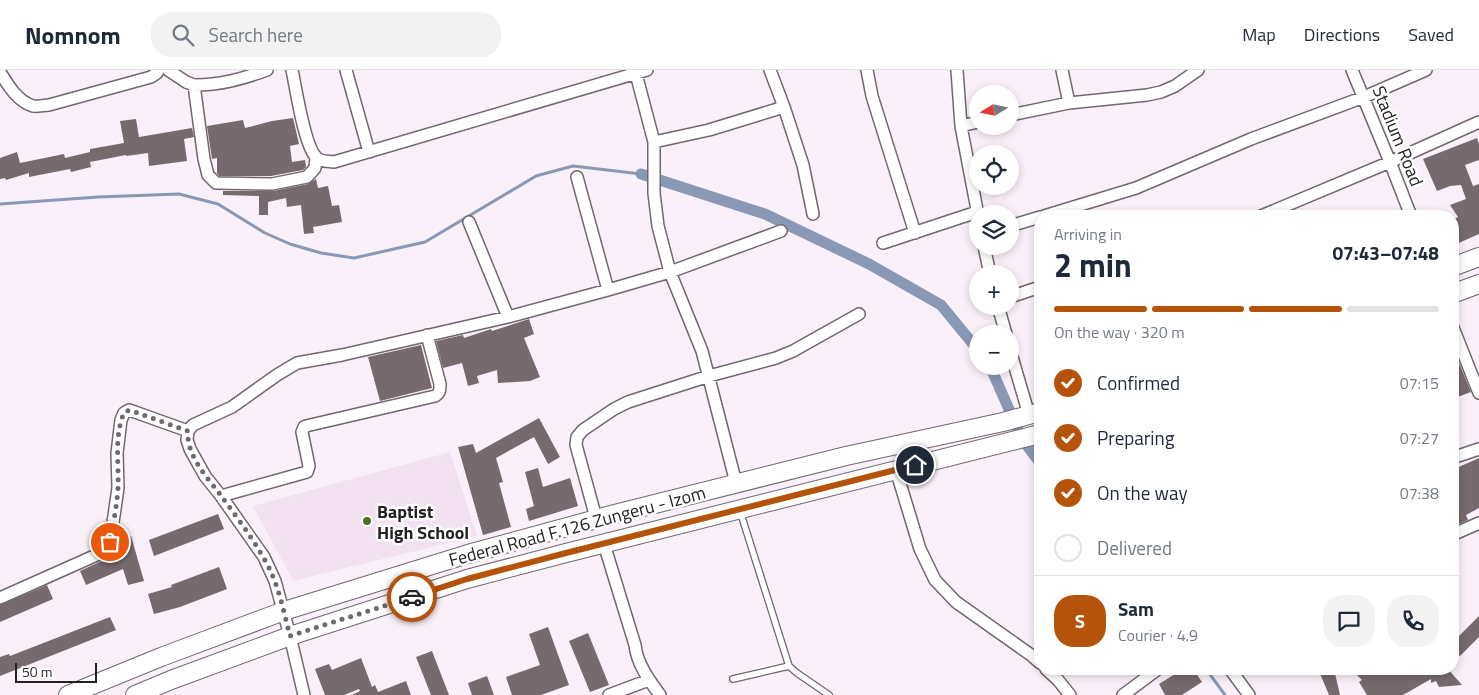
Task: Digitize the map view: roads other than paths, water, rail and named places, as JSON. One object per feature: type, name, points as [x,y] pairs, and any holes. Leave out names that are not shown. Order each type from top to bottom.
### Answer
[{"type":"main road","points":[[1459,264],[1479,257]]},
{"type":"main road","points":[[1459,291],[1479,284]]},
{"type":"main road","name":"Federal Road F.126 Zungeru - Izom","points":[[68,695],[161,657],[284,611],[468,554],[596,518],[736,483],[1031,414]]},
{"type":"main road","name":"Federal Road F.126 Zungeru - Izom","points":[[135,695],[290,636],[467,579],[1034,436]]},
{"type":"main road","points":[[846,456],[853,480]]},
{"type":"street","points":[[0,72],[12,91],[22,100],[34,106],[49,105],[151,77],[158,70]]},
{"type":"street","points":[[168,70],[194,85],[222,84],[267,70]]},
{"type":"street","points":[[194,85],[208,175],[216,183],[272,184],[308,177],[315,168],[316,157],[306,138],[292,70]]},
{"type":"street","points":[[346,70],[369,152]]},
{"type":"street","points":[[770,70],[803,165],[813,214]]},
{"type":"street","points":[[867,70],[875,105],[915,233]]},
{"type":"street","points":[[957,70],[962,126],[975,205]]},
{"type":"street","points":[[1062,70],[1069,103]]},
{"type":"street","points":[[1019,113],[1069,103],[1161,92],[1198,70]]},
{"type":"street","name":"Stadium Road","points":[[1352,70],[1409,210]]},
{"type":"street","points":[[1064,210],[1136,188],[1251,139],[1364,97],[1426,70]]},
{"type":"street","points":[[316,157],[324,161],[334,162],[640,71],[654,142],[656,218],[670,272],[702,350],[736,483]]},
{"type":"street","points":[[0,96],[12,91]]},
{"type":"street","points":[[654,142],[709,130],[784,107]]},
{"type":"street","points":[[1275,210],[1479,122]]},
{"type":"street","points":[[962,126],[969,124]]},
{"type":"street","points":[[577,176],[608,290]]},
{"type":"street","points":[[883,243],[969,216]]},
{"type":"street","points":[[1019,223],[1034,219]]},
{"type":"street","points":[[469,222],[508,317]]},
{"type":"street","points":[[304,695],[275,581],[264,557],[205,476],[190,449],[187,440],[188,431],[193,425],[232,406],[277,374],[297,363],[342,355],[508,317],[608,290],[670,272],[781,231]]},
{"type":"street","points":[[1019,294],[1034,290]]},
{"type":"street","points":[[596,518],[576,446],[577,437],[583,430],[628,402],[784,354],[860,314]]},
{"type":"street","points":[[221,496],[307,472],[309,466],[302,432],[306,426],[438,394],[440,384],[427,335]]},
{"type":"street","points":[[1459,343],[1479,394]]},
{"type":"street","points":[[1018,375],[1031,414]]},
{"type":"street","points":[[0,598],[101,553],[106,548],[110,542],[118,488],[117,452],[121,420],[124,413],[129,410],[188,431]]},
{"type":"street","points":[[1459,456],[1479,449]]},
{"type":"street","points":[[896,470],[920,549],[936,580],[956,602],[1034,658]]},
{"type":"street","points":[[1459,531],[1479,524]]},
{"type":"street","points":[[604,544],[635,645],[636,656],[649,680],[660,695]]},
{"type":"street","points":[[1053,675],[1070,695]]},
{"type":"street","points":[[1123,695],[1150,675]]},
{"type":"street","points":[[1234,675],[1249,695]]},
{"type":"street","points":[[610,695],[649,680]]},
{"type":"lane","points":[[740,509],[789,666],[829,695]]},
{"type":"lane","points":[[733,680],[789,666]]},
{"type":"waterway","points":[[0,204],[98,197],[179,194],[218,204],[265,233],[290,244],[321,253],[354,258],[425,242],[536,176],[573,166],[641,174]]},
{"type":"waterway","points":[[641,174],[765,214],[869,264],[941,305],[969,339]]},
{"type":"waterway","points":[[994,375],[1022,439],[1034,455]]},
{"type":"waterway","points":[[1210,675],[1225,695]]},
{"type":"place","name":"Baptist High School","points":[[367,521]]}]
